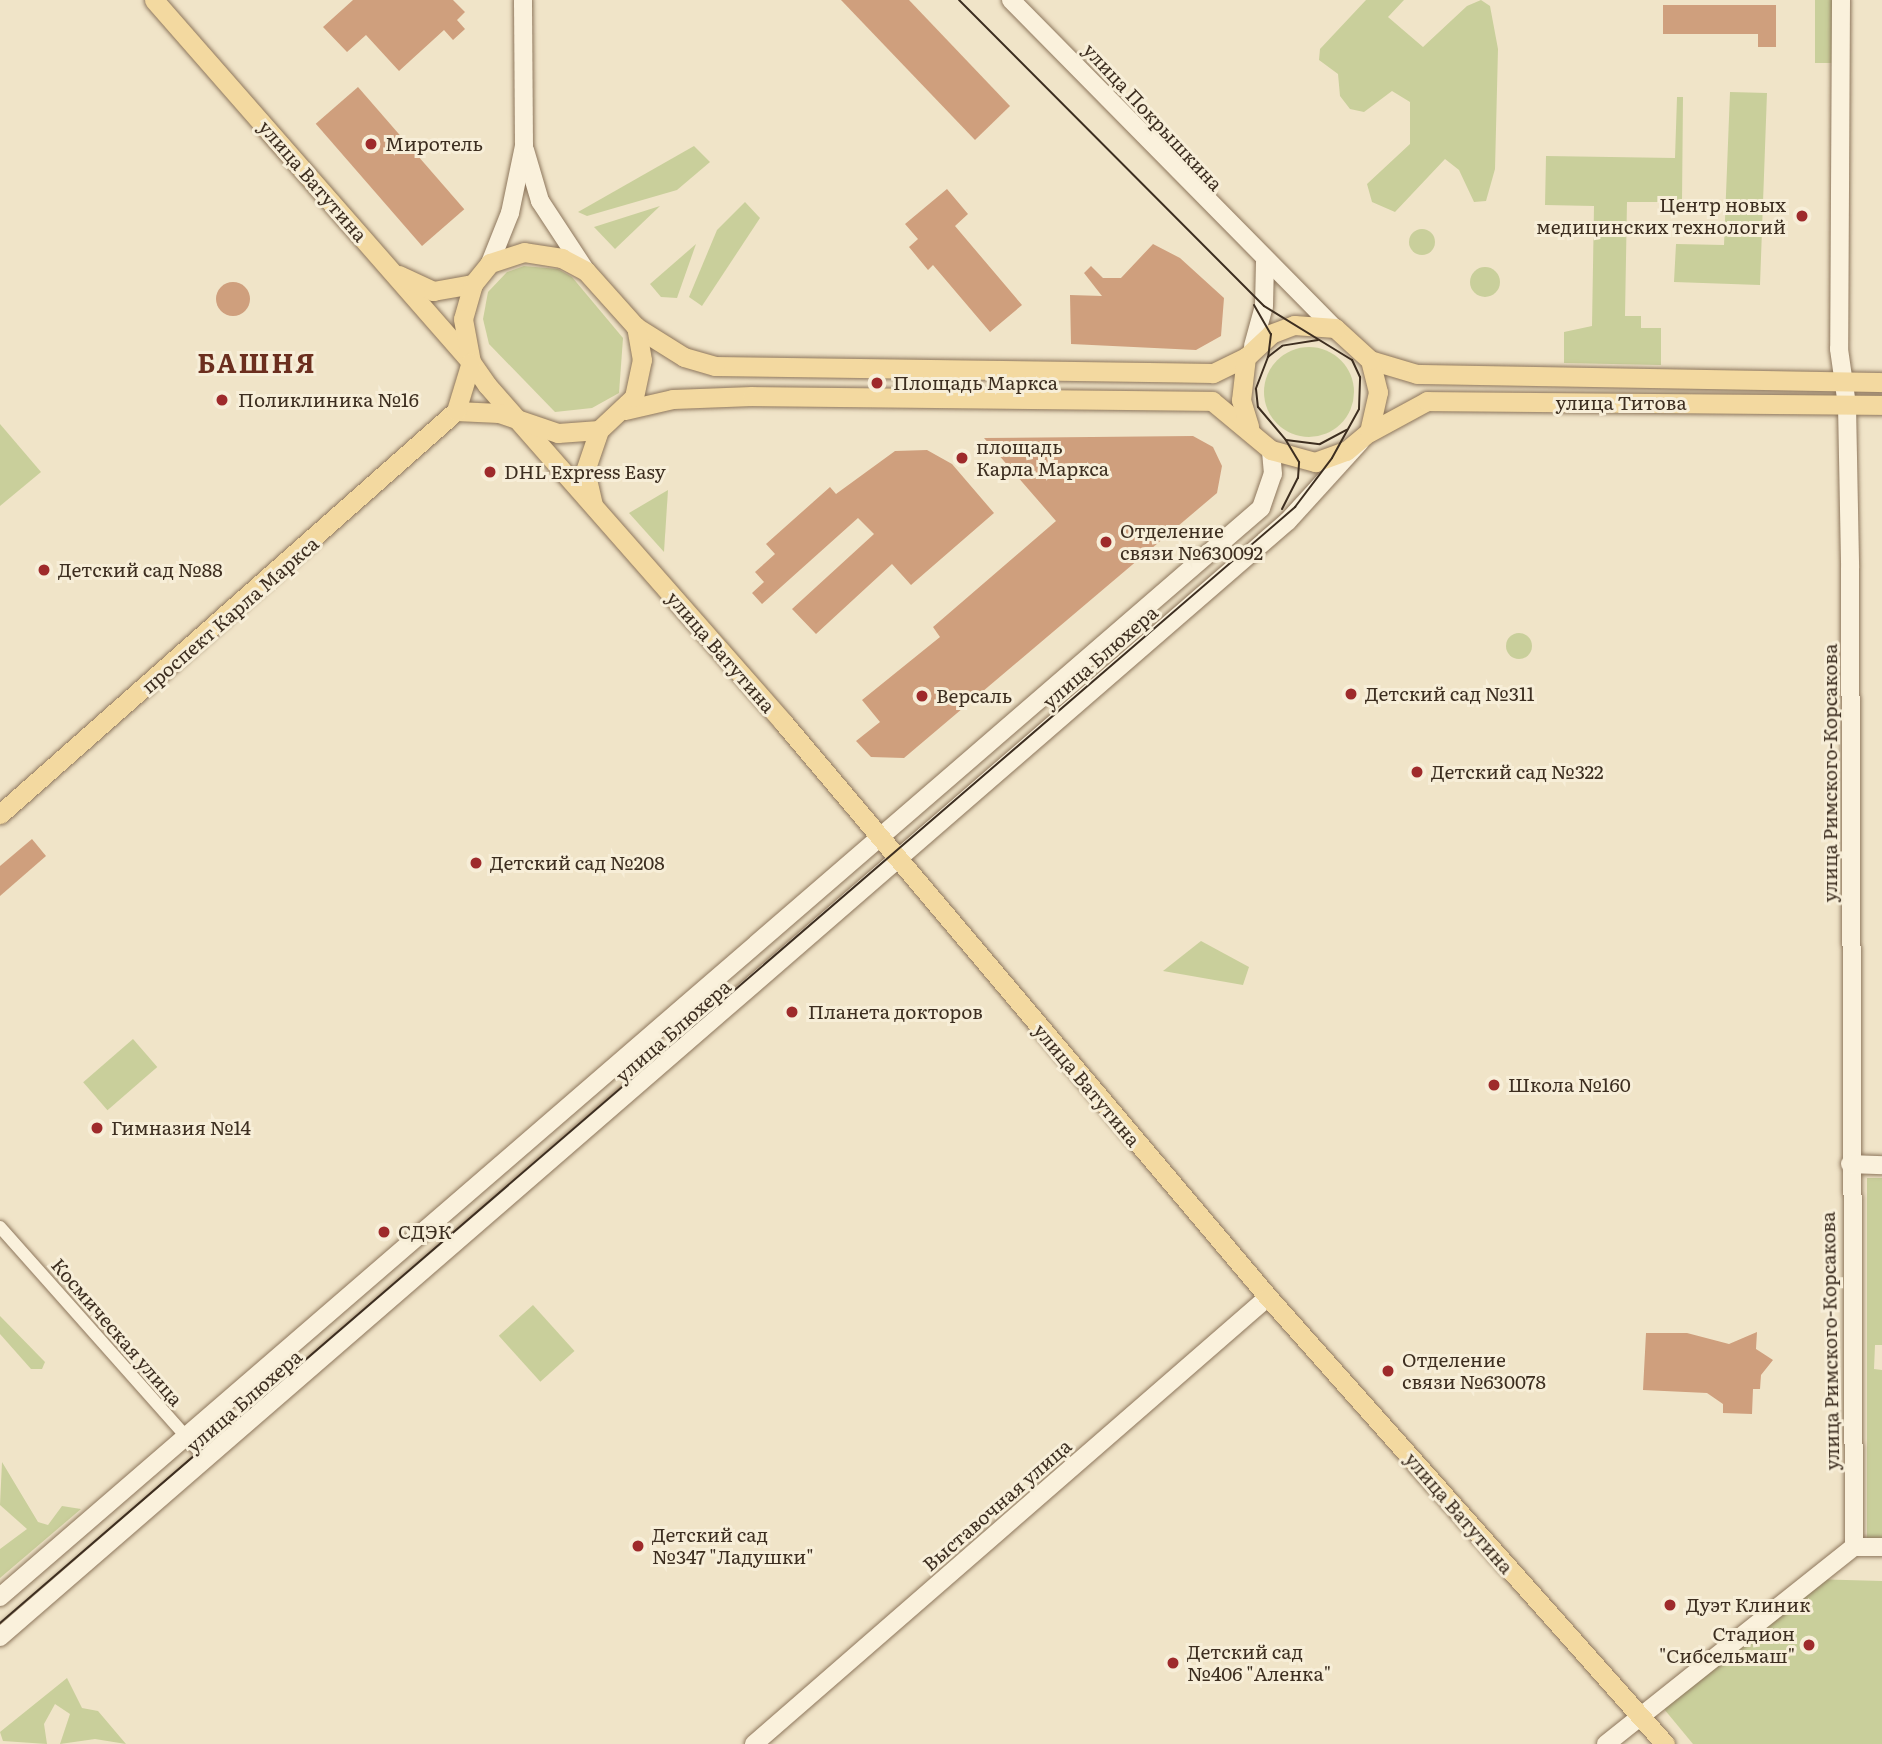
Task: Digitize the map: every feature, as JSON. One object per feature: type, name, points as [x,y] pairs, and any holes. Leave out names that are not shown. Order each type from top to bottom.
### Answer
[{"type":"main road","name":"улица Ватутина","points":[[155,0],[471,362]]},
{"type":"main road","points":[[524,252],[562,258],[586,271],[636,327],[684,357],[740,367],[1213,373],[1294,325],[1335,328],[1370,360],[1378,392],[1365,437],[1315,462],[1271,450],[1249,427],[1212,401],[752,396],[673,400],[625,410],[599,430],[558,433],[475,408],[456,411],[471,362],[463,319],[473,284],[490,263],[524,252]]},
{"type":"main road","points":[[391,270],[433,291],[473,284]]},
{"type":"main road","points":[[625,410],[642,360],[636,327]]},
{"type":"main road","points":[[1249,427],[1241,400],[1250,352]]},
{"type":"main road","name":"улица Титова","points":[[1370,360],[1417,374],[1882,382]]},
{"type":"main road","points":[[471,362],[517,420]]},
{"type":"main road","name":"улица Титова","points":[[1365,437],[1427,401],[1882,404]]},
{"type":"main road","name":"проспект Карла Маркса","points":[[0,814],[292,562],[456,411]]},
{"type":"main road","name":"улица Ватутина","points":[[517,420],[901,860],[1268,1297],[1665,1744]]},
{"type":"main road","points":[[598,515],[585,471],[599,430]]},
{"type":"street","points":[[490,263],[510,213],[524,146],[523,0]]},
{"type":"street","name":"улица Покрышкина","points":[[1011,0],[1265,262],[1335,328]]},
{"type":"street","name":"улица Римского-Корсакова","points":[[1841,0],[1839,349],[1847,405],[1854,1547]]},
{"type":"street","points":[[524,146],[540,201],[586,271]]},
{"type":"street","points":[[1250,352],[1264,306],[1265,262]]},
{"type":"street","name":"улица Блюхера","points":[[0,1637],[901,860],[1327,486],[1365,437]]},
{"type":"street","name":"улица Блюхера","points":[[0,1597],[1261,508],[1273,474],[1271,450]]},
{"type":"street","points":[[1850,1164],[1882,1165]]},
{"type":"street","name":"Космическая улица","points":[[0,1227],[207,1460]]},
{"type":"street","name":"Выставочная улица","points":[[754,1744],[1268,1297]]},
{"type":"street","points":[[1606,1744],[1854,1547],[1882,1547]]},
{"type":"green space","points":[[1366,0],[1404,0],[1388,17],[1423,47],[1467,6],[1481,0],[1490,6],[1498,49],[1495,169],[1486,201],[1474,202],[1459,170],[1445,159],[1395,212],[1372,202],[1367,184],[1410,144],[1410,102],[1392,91],[1364,112],[1350,109],[1340,96],[1338,74],[1319,60],[1320,49]]},
{"type":"green space","points":[[1815,0],[1835,0],[1835,63],[1815,63]]},
{"type":"green space","points":[[1730,92],[1767,93],[1760,285],[1674,282],[1676,244],[1724,245]]},
{"type":"green space","points":[[1677,97],[1683,97],[1682,202],[1627,202],[1625,316],[1641,316],[1641,328],[1661,328],[1661,365],[1564,363],[1564,332],[1592,326],[1594,206],[1545,205],[1546,156],[1675,158]]},
{"type":"green space","points":[[694,146],[710,162],[677,190],[587,216],[578,212]]},
{"type":"green space","points":[[745,202],[760,218],[702,306],[689,297],[717,230]]},
{"type":"green space","points":[[660,206],[615,249],[594,227]]},
{"type":"green space","points":[[1422,229],[1431,233],[1435,242],[1431,251],[1422,255],[1413,251],[1409,242],[1413,233]]},
{"type":"green space","points":[[696,244],[677,298],[661,297],[650,284]]},
{"type":"green space","points":[[524,266],[558,269],[572,277],[623,338],[619,393],[592,408],[555,412],[489,344],[483,319],[488,292],[507,272]]},
{"type":"green space","points":[[1485,267],[1491,268],[1499,276],[1499,288],[1491,296],[1485,297],[1479,296],[1471,288],[1470,282],[1471,276],[1479,268]]},
{"type":"green space","points":[[1309,347],[1326,350],[1341,360],[1351,375],[1354,392],[1351,409],[1341,424],[1326,434],[1309,437],[1292,434],[1277,424],[1267,409],[1264,392],[1267,375],[1277,360],[1292,350]]},
{"type":"green space","points":[[0,424],[41,472],[0,506]]},
{"type":"green space","points":[[668,490],[664,552],[629,513]]},
{"type":"green space","points":[[1519,633],[1528,637],[1532,646],[1528,655],[1519,659],[1510,655],[1506,646],[1510,637]]},
{"type":"green space","points":[[1201,941],[1249,967],[1243,985],[1163,971]]},
{"type":"green space","points":[[133,1039],[157,1067],[107,1110],[83,1082]]},
{"type":"green space","points":[[1867,1178],[1882,1178],[1882,1345],[1875,1345],[1874,1369],[1882,1370],[1882,1541],[1867,1541]]},
{"type":"green space","points":[[533,1305],[574,1351],[540,1382],[499,1336]]},
{"type":"green space","points":[[0,1316],[45,1362],[42,1369],[31,1369],[0,1334]]},
{"type":"green space","points":[[2,1462],[38,1522],[48,1525],[62,1506],[81,1509],[0,1578],[0,1549],[27,1529],[0,1505]]},
{"type":"green space","name":"Стадион \"Сибсельмаш\"","points":[[1810,1579],[1882,1581],[1882,1744],[1693,1744],[1664,1709]]},
{"type":"green space","points":[[67,1678],[82,1708],[98,1711],[126,1744],[95,1739],[60,1744],[70,1714],[55,1704],[44,1724],[47,1744],[3,1741],[0,1732]]},
{"type":"building","points":[[353,0],[453,0],[465,12],[457,20],[465,29],[453,40],[444,30],[399,71],[366,35],[347,52],[323,27]]},
{"type":"building","points":[[841,0],[909,0],[1010,106],[975,140]]},
{"type":"building","points":[[1663,5],[1776,5],[1776,47],[1758,47],[1758,34],[1663,34]]},
{"type":"building","points":[[358,87],[464,209],[422,246],[316,124]]},
{"type":"building","points":[[947,189],[968,214],[955,226],[1022,305],[990,332],[933,265],[928,270],[909,247],[918,239],[905,224]]},
{"type":"building","points":[[1153,244],[1180,258],[1224,298],[1221,336],[1196,350],[1071,344],[1070,295],[1102,296],[1084,273],[1091,266],[1103,278],[1121,278]]},
{"type":"building","name":"БАШНЯ","points":[[233,282],[245,287],[250,299],[245,311],[233,316],[221,311],[216,299],[221,287]]},
{"type":"building","name":"Версаль","points":[[1193,436],[1213,447],[1222,466],[1217,493],[904,758],[871,757],[856,741],[880,722],[862,700],[940,637],[933,627],[1056,521],[984,438]]},
{"type":"building","points":[[927,450],[952,464],[994,513],[911,585],[892,564],[816,634],[792,609],[874,534],[858,518],[762,604],[752,593],[764,582],[755,572],[775,554],[766,544],[830,487],[836,494],[895,451]]},
{"type":"building","points":[[32,839],[46,856],[0,896],[0,866]]},
{"type":"building","points":[[1757,1332],[1756,1349],[1773,1360],[1761,1375],[1760,1389],[1753,1389],[1752,1414],[1723,1413],[1723,1404],[1707,1393],[1643,1390],[1646,1333],[1687,1333],[1729,1344]]},
{"type":"tram line","points":[[0,1623],[1295,507],[1332,458],[1359,409],[1360,377],[1352,360],[1264,306],[959,0]]},
{"type":"tram line","points":[[1254,305],[1271,334],[1268,357]]},
{"type":"tram line","points":[[1318,340],[1282,346],[1268,357],[1256,389],[1258,407],[1286,440],[1320,444],[1346,430]]},
{"type":"tram line","points":[[1282,509],[1298,478],[1299,462],[1286,440]]},
{"type":"place","name":"Миротель","points":[[371,144]]},
{"type":"place","name":"Центр новых медицинских технологий","points":[[1802,216]]},
{"type":"place","name":"Площадь Маркса","points":[[877,383]]},
{"type":"place","name":"Поликлиника №16","points":[[222,400]]},
{"type":"place","name":"площадь Карла Маркса","points":[[962,458]]},
{"type":"place","name":"DHL Express Easy","points":[[490,472]]},
{"type":"place","name":"Отделение связи №630092","points":[[1106,542]]},
{"type":"place","name":"Детский сад №88","points":[[44,570]]},
{"type":"place","name":"Детский сад №311","points":[[1351,694]]},
{"type":"place","name":"Версаль","points":[[922,696]]},
{"type":"place","name":"Детский сад №322","points":[[1417,772]]},
{"type":"place","name":"Детский сад №208","points":[[476,863]]},
{"type":"place","name":"Планета докторов","points":[[792,1012]]},
{"type":"place","name":"Школа №160","points":[[1494,1085]]},
{"type":"place","name":"Гимназия №14","points":[[97,1128]]},
{"type":"place","name":"СДЭК","points":[[384,1232]]},
{"type":"place","name":"Отделение связи №630078","points":[[1388,1371]]},
{"type":"place","name":"Детский сад №347 \"Ладушки\"","points":[[638,1546]]},
{"type":"place","name":"Дуэт Клиник","points":[[1670,1605]]},
{"type":"place","name":"Стадион \"Сибсельмаш\"","points":[[1809,1645]]},
{"type":"place","name":"Детский сад №406 \"Аленка\"","points":[[1173,1663]]},
{"type":"district","name":"БАШНЯ","points":[[257,362]]}]
